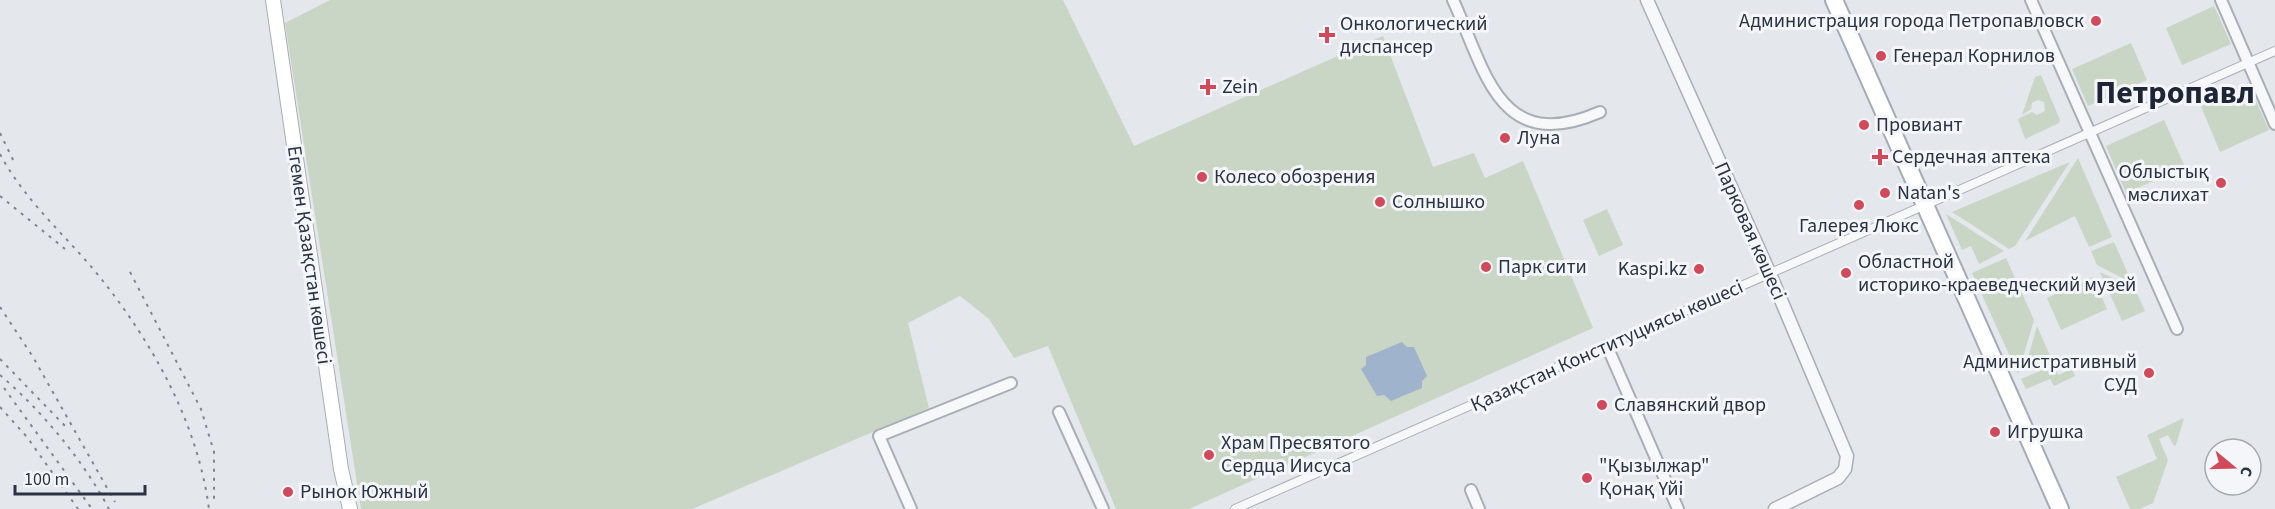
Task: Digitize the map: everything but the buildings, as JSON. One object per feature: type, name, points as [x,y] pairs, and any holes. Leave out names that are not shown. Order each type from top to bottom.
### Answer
[{"type":"main road","name":"Егемен Қазақстан көшесі","points":[[273,0],[334,422],[350,509]]},
{"type":"main road","points":[[1839,2],[1925,205],[2060,509]]},
{"type":"street","points":[[1454,0],[1494,92],[1507,109],[1534,122],[1557,124],[1578,121],[1600,112]]},
{"type":"street","name":"Парковая көшесі","points":[[1647,0],[1770,274],[1843,445],[1847,465],[1835,481],[1775,509]]},
{"type":"street","points":[[2031,0],[2177,329]]},
{"type":"street","points":[[2221,0],[2275,124]]},
{"type":"street","name":"Қазақстан Конституциясы көшесі","points":[[1234,509],[2275,51]]},
{"type":"street","points":[[1607,346],[1678,509]]},
{"type":"street","points":[[911,509],[879,436],[1011,383]]},
{"type":"street","points":[[1059,412],[1103,509]]},
{"type":"street","points":[[1472,490],[1479,509]]},
{"type":"green space","points":[[330,0],[1063,0],[1134,146],[1383,36],[1433,167],[1474,153],[1485,178],[1523,161],[1593,328],[1189,509],[1116,509],[1048,346],[1014,358],[989,319],[960,296],[908,323],[929,408],[692,509],[361,509],[285,23]]},
{"type":"green space","points":[[2214,6],[2231,44],[2182,65],[2166,28]]},
{"type":"green space","points":[[2131,43],[2147,80],[2088,106],[2072,69]]},
{"type":"green space","points":[[2041,75],[2060,120],[2059,123],[2025,139],[2018,119],[2032,112],[2037,115],[2045,111],[2044,102],[2038,100],[2032,103],[2031,109],[2022,115],[2035,77]]},
{"type":"green space","points":[[2248,83],[2269,130],[2220,152],[2200,104]]},
{"type":"green space","points":[[2164,120],[2185,167],[2126,193],[2106,146]]},
{"type":"green space","points":[[2078,158],[2112,237],[2089,247],[2075,216],[2025,241]]},
{"type":"green space","points":[[2070,162],[2015,246],[2009,249],[1952,212]]},
{"type":"green space","points":[[1607,209],[1623,245],[1599,256],[1583,220]]},
{"type":"green space","points":[[1946,214],[2004,251],[1979,264],[1971,246],[1962,250]]},
{"type":"green space","points":[[2114,242],[2132,283],[2097,265],[2091,251]]},
{"type":"green space","points":[[2006,258],[2034,320],[2018,374],[1972,273]]},
{"type":"green space","points":[[2100,272],[2135,289],[2145,311],[2122,321]]},
{"type":"green space","points":[[2093,277],[2107,309],[2061,330],[2047,298]]},
{"type":"green space","points":[[2037,326],[2052,360],[2024,371]]},
{"type":"green space","points":[[2054,365],[2058,375],[2072,369],[2075,376],[2054,386],[2050,379],[2026,389],[2021,379]]},
{"type":"green space","points":[[2184,418],[2176,445],[2174,446],[2168,435],[2159,439],[2168,460],[2153,503],[2140,509],[2130,509],[2116,477],[2157,459],[2147,435]]},
{"type":"water","points":[[1402,342],[1407,347],[1414,347],[1427,376],[1422,381],[1422,388],[1391,401],[1384,395],[1377,396],[1361,369],[1366,365],[1366,357]]},
{"type":"railway","points":[[0,133],[15,164]]},
{"type":"railway","points":[[0,154],[22,188],[90,265],[122,306],[156,360],[171,388],[195,447],[209,509]]},
{"type":"railway","points":[[0,196],[65,249]]},
{"type":"railway","points":[[130,272],[201,409],[214,452],[214,503]]},
{"type":"railway","points":[[0,307],[33,357],[115,502]]},
{"type":"railway","points":[[0,359],[67,428]]},
{"type":"railway","points":[[0,375],[31,404],[60,437],[87,472],[109,509]]},
{"type":"railway","points":[[4,388],[92,509]]},
{"type":"railway","points":[[0,407],[27,437],[78,509]]},
{"type":"place","name":"Администрация города Петропавловск","points":[[2096,21]]},
{"type":"place","name":"Онкологический диспансер","points":[[1327,35]]},
{"type":"place","name":"Генерал Корнилов","points":[[1881,56]]},
{"type":"place","name":"Zein","points":[[1208,87]]},
{"type":"place","name":"Провиант","points":[[1864,125]]},
{"type":"place","name":"Луна","points":[[1505,138]]},
{"type":"place","name":"Сердечная аптека","points":[[1880,157]]},
{"type":"place","name":"Колесо обозрения","points":[[1202,177]]},
{"type":"place","name":"Облыстық мәслихат","points":[[2221,183]]},
{"type":"place","name":"Natan's","points":[[1885,193]]},
{"type":"place","name":"Солнышко","points":[[1380,202]]},
{"type":"place","name":"Галерея Люкс","points":[[1859,205]]},
{"type":"place","name":"Парк сити","points":[[1486,267]]},
{"type":"place","name":"Kaspi.kz","points":[[1699,269]]},
{"type":"place","name":"Oбластной историко-краеведческий музей","points":[[1846,273]]},
{"type":"place","name":"Административный СУД","points":[[2149,373]]},
{"type":"place","name":"Славянский двор","points":[[1602,405]]},
{"type":"place","name":"Игрушка","points":[[1995,432]]},
{"type":"place","name":"Храм Пресвятого Сердца Иисуса","points":[[1209,455]]},
{"type":"place","name":"\"Қызылжар\" Қонақ Үйі","points":[[1587,478]]},
{"type":"place","name":"Рынок Южный","points":[[288,492]]},
{"type":"district","name":"Петропавл","points":[[2175,93]]}]
